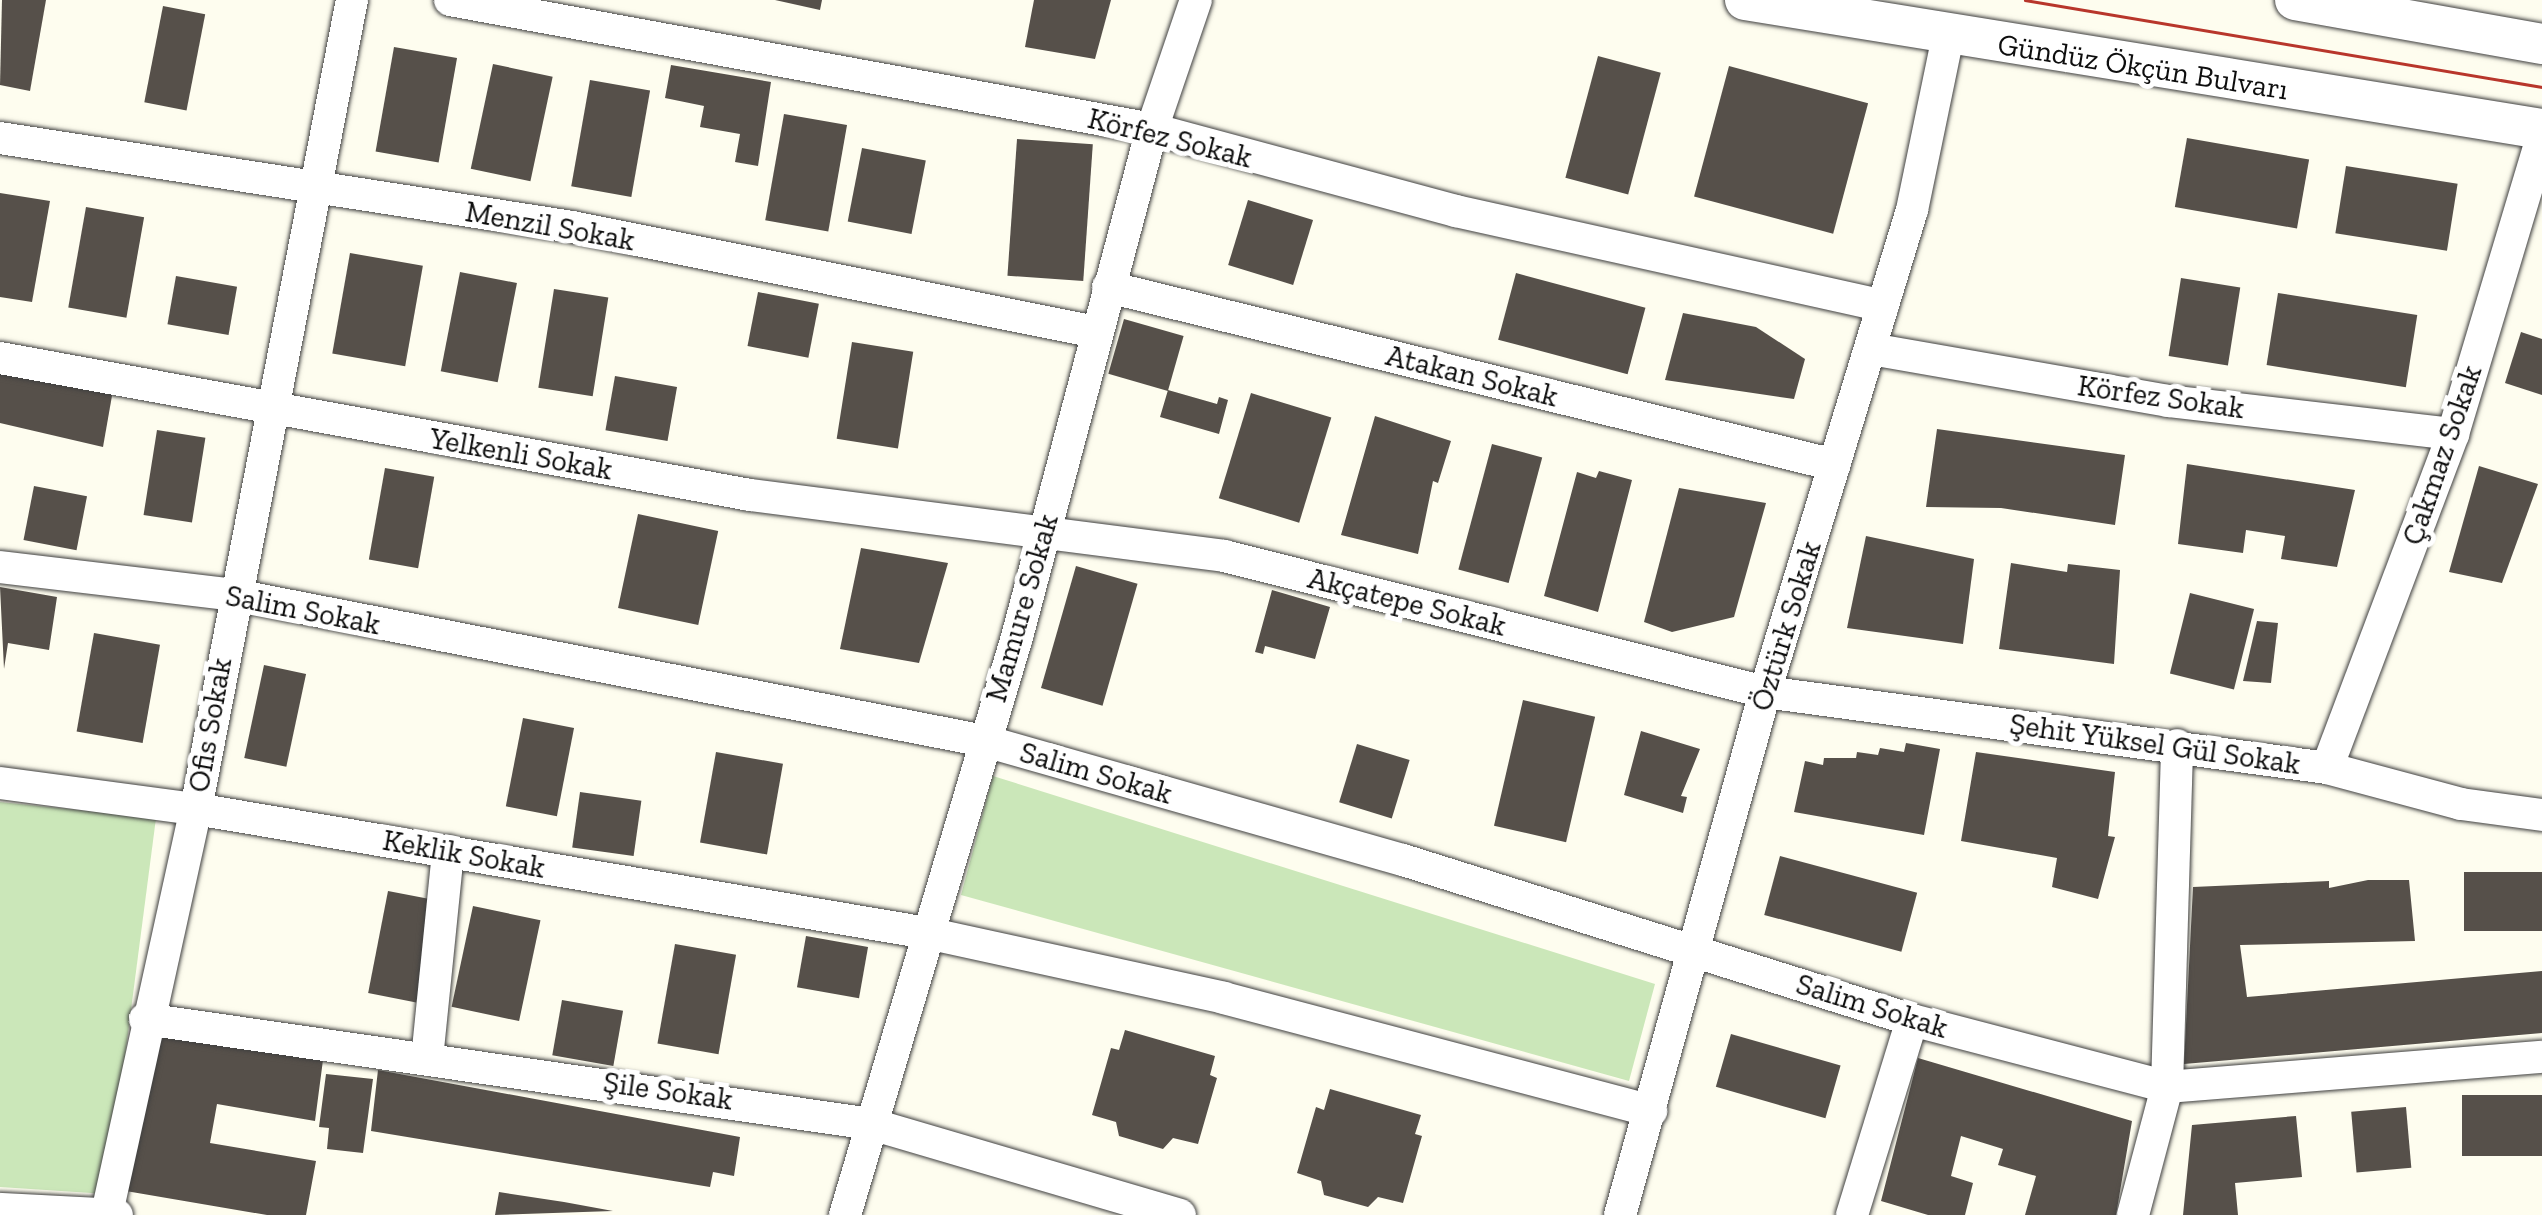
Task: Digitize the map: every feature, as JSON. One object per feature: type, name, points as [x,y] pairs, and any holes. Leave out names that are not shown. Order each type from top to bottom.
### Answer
[{"type":"street","name":"Ofis Sokak","points":[[112,1214],[145,1019],[196,809],[352,0]]},
{"type":"street","name":"Körfez Sokak","points":[[450,0],[1152,129],[1456,211],[1883,306]]},
{"type":"street","name":"Mamure Sokak","points":[[845,1215],[1044,532],[1152,129],[1196,0]]},
{"type":"street","name":"Gündüz Ökçün Bulvarı","points":[[1745,0],[1948,36],[2542,129]]},
{"type":"street","points":[[2295,0],[2542,44]]},
{"type":"street","name":"Öztürk Sokak","points":[[1620,1215],[1765,692],[1912,210],[1948,36]]},
{"type":"street","name":"Menzil Sokak","points":[[0,138],[572,227],[1096,332]]},
{"type":"street","name":"Çakmaz Sokak","points":[[2327,768],[2453,434],[2542,138]]},
{"type":"street","name":"Atakan Sokak","points":[[1108,286],[1835,466]]},
{"type":"street","name":"Körfez Sokak","points":[[1870,349],[2168,401],[2453,434]]},
{"type":"street","name":"Yelkenli Sokak","points":[[0,358],[750,496],[1044,532]]},
{"type":"street","name":"Akçatepe Sokak","points":[[1044,532],[1224,556],[1765,692]]},
{"type":"street","name":"Salim Sokak","points":[[0,567],[235,595],[984,741],[1693,950],[1912,1020],[2167,1087],[2542,1057]]},
{"type":"street","name":"Şehit Yüksel Gül Sokak","points":[[1765,692],[2327,768],[2461,804],[2542,815]]},
{"type":"street","points":[[2133,1215],[2167,1087],[2177,745]]},
{"type":"street","name":"Keklik Sokak","points":[[0,783],[196,809],[927,932],[1242,1003],[1651,1112]]},
{"type":"street","points":[[427,1059],[448,851]]},
{"type":"street","name":"Şile Sokak","points":[[145,1019],[871,1124],[1180,1215]]},
{"type":"street","points":[[1852,1215],[1912,1020]]},
{"type":"street","points":[[2142,1180],[2144,1215]]},
{"type":"street","points":[[0,1209],[112,1214]]},
{"type":"green space","points":[[993,776],[1655,984],[1629,1081],[961,895]]},
{"type":"green space","points":[[0,802],[156,818],[107,1194],[0,1187]]},
{"type":"building","points":[[2,0],[46,0],[30,91],[0,85]]},
{"type":"building","points":[[775,0],[822,0],[820,10]]},
{"type":"building","points":[[1034,0],[1111,0],[1095,59],[1025,47]]},
{"type":"building","points":[[163,6],[205,14],[187,110],[144,102]]},
{"type":"building","points":[[394,47],[457,58],[439,163],[376,151]]},
{"type":"building","points":[[1598,56],[1661,73],[1628,195],[1565,178]]},
{"type":"building","points":[[493,64],[553,77],[530,181],[471,169]]},
{"type":"building","points":[[671,65],[771,82],[758,166],[735,162],[740,134],[700,127],[704,106],[665,98]]},
{"type":"building","points":[[1729,66],[1868,103],[1833,234],[1694,196]]},
{"type":"building","points":[[590,80],[650,91],[631,197],[571,186]]},
{"type":"building","points":[[784,114],[847,125],[828,231],[765,220]]},
{"type":"building","points":[[2187,138],[2309,160],[2297,228],[2175,207]]},
{"type":"building","points":[[1017,139],[1093,144],[1083,281],[1007,276]]},
{"type":"building","points":[[862,148],[926,160],[911,234],[848,222]]},
{"type":"building","points":[[2346,166],[2458,184],[2447,251],[2335,233]]},
{"type":"building","points":[[0,193],[50,201],[32,302],[0,297]]},
{"type":"building","points":[[1248,200],[1313,220],[1293,285],[1228,265]]},
{"type":"building","points":[[86,207],[144,217],[126,318],[68,307]]},
{"type":"building","points":[[350,253],[423,266],[405,366],[332,353]]},
{"type":"building","points":[[460,272],[517,283],[498,382],[441,371]]},
{"type":"building","points":[[1516,273],[1645,308],[1628,374],[1498,340]]},
{"type":"building","points":[[176,276],[237,287],[229,335],[167,324]]},
{"type":"building","points":[[2181,278],[2240,287],[2228,365],[2169,356]]},
{"type":"building","points":[[554,289],[608,298],[593,396],[538,388]]},
{"type":"building","points":[[758,292],[819,304],[808,358],[748,346]]},
{"type":"building","points":[[2278,293],[2417,315],[2406,387],[2267,365]]},
{"type":"building","points":[[1683,313],[1756,327],[1805,359],[1794,399],[1665,380]]},
{"type":"building","points":[[1124,319],[1184,336],[1168,391],[1108,374]]},
{"type":"building","points":[[2521,332],[2542,339],[2542,395],[2505,383]]},
{"type":"building","points":[[852,342],[913,352],[898,448],[837,439]]},
{"type":"building","points":[[0,373],[113,390],[103,447],[0,423]]},
{"type":"building","points":[[615,376],[677,387],[667,441],[605,430]]},
{"type":"building","points":[[1168,390],[1217,404],[1219,397],[1228,400],[1219,434],[1160,417]]},
{"type":"building","points":[[1251,393],[1331,418],[1299,523],[1219,498]]},
{"type":"building","points":[[1375,416],[1451,441],[1438,483],[1433,481],[1418,554],[1341,535]]},
{"type":"building","points":[[1937,429],[2125,455],[2115,525],[2001,508],[1926,507]]},
{"type":"building","points":[[157,430],[205,438],[192,523],[144,515]]},
{"type":"building","points":[[1492,444],[1542,457],[1509,583],[1458,570]]},
{"type":"building","points":[[2187,464],[2355,490],[2337,567],[2281,559],[2285,536],[2246,530],[2243,553],[2178,544]]},
{"type":"building","points":[[2479,466],[2538,484],[2502,583],[2449,572]]},
{"type":"building","points":[[385,468],[434,477],[418,568],[369,560]]},
{"type":"building","points":[[1599,471],[1632,480],[1598,612],[1544,596],[1577,472],[1596,478]]},
{"type":"building","points":[[34,486],[87,496],[77,550],[24,540]]},
{"type":"building","points":[[1679,488],[1766,503],[1734,617],[1672,632],[1644,622]]},
{"type":"building","points":[[638,514],[718,531],[698,625],[618,608]]},
{"type":"building","points":[[1866,536],[1974,559],[1963,644],[1847,628]]},
{"type":"building","points":[[861,548],[948,563],[919,663],[840,649]]},
{"type":"building","points":[[2011,563],[2067,572],[2068,564],[2120,570],[2114,664],[1999,649]]},
{"type":"building","points":[[1076,566],[1138,584],[1103,706],[1041,688]]},
{"type":"building","points":[[0,587],[57,597],[49,650],[8,643],[4,669]]},
{"type":"building","points":[[1272,590],[1330,607],[1315,659],[1265,646],[1263,654],[1255,652]]},
{"type":"building","points":[[2190,593],[2254,609],[2234,690],[2170,674]]},
{"type":"building","points":[[2257,621],[2278,623],[2271,683],[2243,681]]},
{"type":"building","points":[[94,633],[160,645],[143,743],[77,731]]},
{"type":"building","points":[[264,665],[306,674],[286,767],[244,758]]},
{"type":"building","points":[[1523,700],[1595,717],[1566,842],[1494,826]]},
{"type":"building","points":[[523,718],[574,728],[557,816],[506,806]]},
{"type":"building","points":[[1641,731],[1700,749],[1681,796],[1687,797],[1683,813],[1624,795]]},
{"type":"building","points":[[1906,743],[1940,749],[1924,835],[1794,812],[1805,761],[1823,765],[1824,758],[1856,758],[1857,752],[1878,755],[1880,748],[1904,752]]},
{"type":"building","points":[[1357,744],[1410,760],[1392,818],[1339,802]]},
{"type":"building","points":[[716,752],[783,764],[767,854],[700,843]]},
{"type":"building","points":[[1976,752],[2115,772],[2108,836],[2115,837],[2098,899],[2052,887],[2057,858],[1961,841]]},
{"type":"building","points":[[580,792],[641,801],[634,856],[572,847]]},
{"type":"building","points":[[1780,856],[1917,893],[1901,952],[1764,915]]},
{"type":"building","points":[[2464,872],[2542,872],[2542,931],[2464,931]]},
{"type":"building","points":[[2368,880],[2409,880],[2415,941],[2240,945],[2247,997],[2542,971],[2542,1033],[2184,1064],[2193,887],[2329,881],[2329,888]]},
{"type":"building","points":[[388,891],[436,900],[416,1002],[368,993]]},
{"type":"building","points":[[473,906],[540,920],[519,1021],[452,1007]]},
{"type":"building","points":[[806,936],[868,947],[859,998],[797,987]]},
{"type":"building","points":[[675,944],[736,955],[719,1054],[657,1043]]},
{"type":"building","points":[[562,1000],[623,1011],[613,1066],[552,1055]]},
{"type":"building","points":[[154,1030],[323,1060],[315,1121],[217,1104],[210,1143],[316,1161],[306,1215],[267,1215],[120,1190]]},
{"type":"building","points":[[1125,1030],[1215,1056],[1210,1075],[1217,1078],[1198,1144],[1173,1138],[1163,1149],[1119,1136],[1116,1122],[1092,1115],[1111,1048],[1119,1050]]},
{"type":"building","points":[[1731,1034],[1841,1065],[1825,1118],[1716,1087]]},
{"type":"building","points":[[1918,1058],[2132,1121],[2116,1215],[2025,1215],[2036,1176],[1998,1165],[2003,1149],[1961,1136],[1951,1176],[1973,1183],[1965,1215],[1928,1215],[1881,1201]]},
{"type":"building","points":[[378,1070],[740,1137],[734,1176],[713,1172],[710,1187],[371,1131]]},
{"type":"building","points":[[326,1074],[373,1079],[363,1153],[327,1149],[329,1128],[319,1127]]},
{"type":"building","points":[[1330,1089],[1421,1115],[1415,1134],[1422,1136],[1403,1203],[1378,1197],[1368,1207],[1324,1195],[1321,1181],[1297,1173],[1316,1107],[1324,1110]]},
{"type":"building","points":[[2462,1095],[2542,1095],[2542,1156],[2462,1156]]},
{"type":"building","points":[[2406,1107],[2411,1168],[2357,1173],[2351,1112]]},
{"type":"building","points":[[2296,1116],[2302,1177],[2235,1183],[2238,1215],[2183,1215],[2192,1125]]},
{"type":"building","points":[[499,1192],[564,1202],[613,1211],[495,1215]]},
{"type":"tram line","points":[[2025,0],[2542,87]]}]
